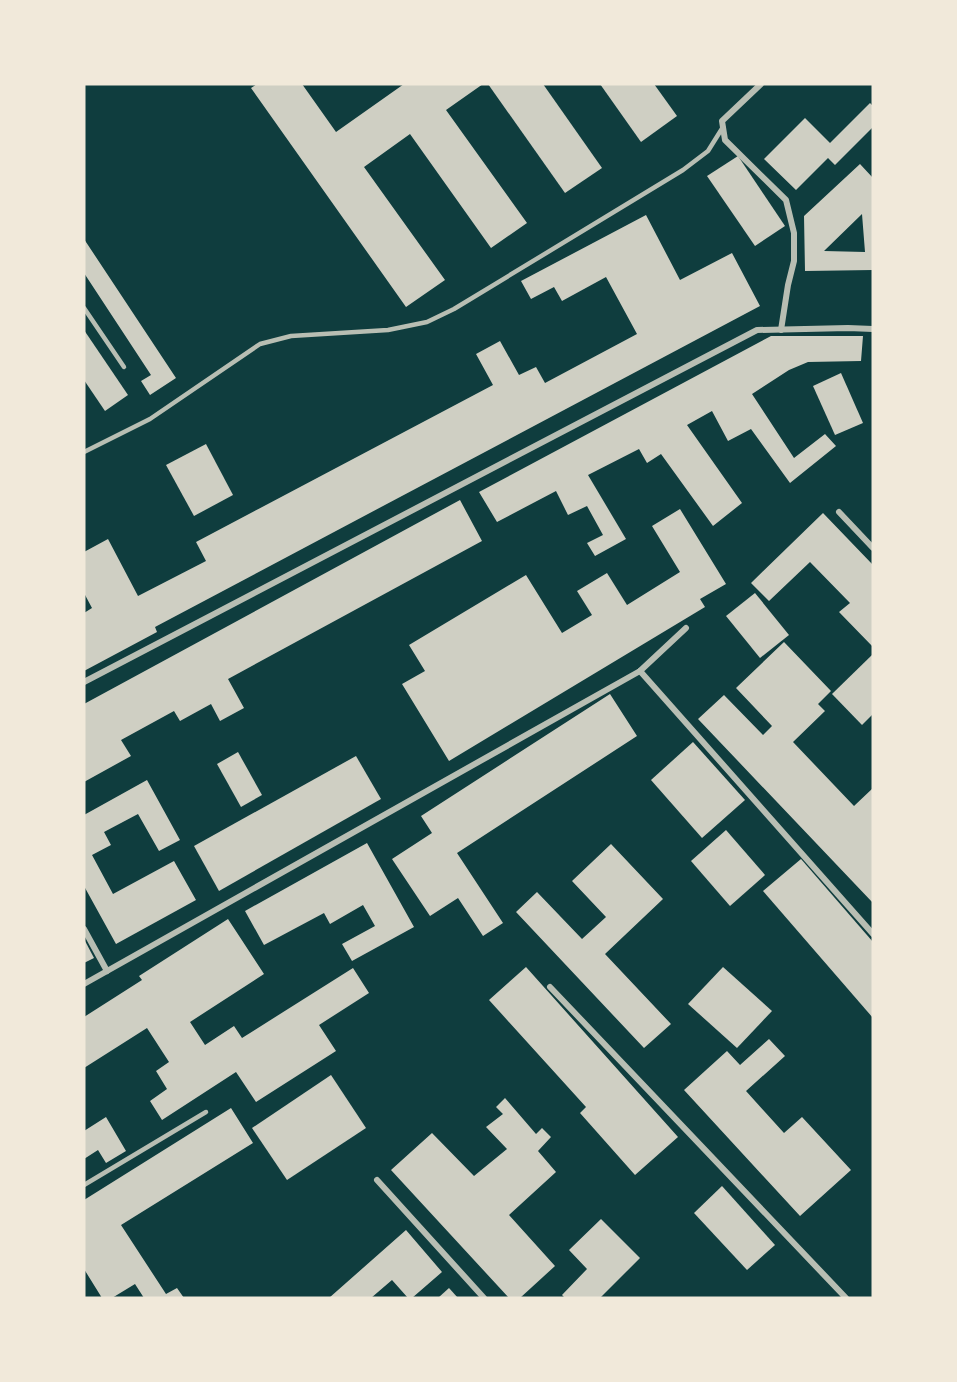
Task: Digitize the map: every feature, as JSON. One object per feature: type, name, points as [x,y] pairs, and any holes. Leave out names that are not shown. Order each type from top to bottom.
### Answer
[{"type":"street","points":[[761,84],[722,121],[724,140],[786,200],[794,233],[794,261],[781,330]]},
{"type":"street","points":[[84,682],[757,330],[873,329]]},
{"type":"street","points":[[838,512],[873,548]]},
{"type":"street","points":[[84,984],[640,670],[686,628]]},
{"type":"street","points":[[640,670],[873,934]]},
{"type":"street","points":[[84,929],[107,971]]},
{"type":"street","points":[[550,987],[846,1298]]},
{"type":"street","points":[[377,1180],[484,1298]]},
{"type":"lane","points":[[84,452],[150,419],[260,344],[291,336],[388,330],[427,322],[454,309],[683,170],[708,151],[723,127]]},
{"type":"lane","points":[[84,308],[124,368]]},
{"type":"lane","points":[[84,1185],[206,1112]]},
{"type":"building","points":[[257,84],[302,84],[336,132],[404,84],[483,84],[446,110],[527,223],[491,248],[410,134],[364,167],[445,280],[406,307],[251,88]]},
{"type":"building","points":[[488,84],[543,84],[602,168],[565,193]]},
{"type":"building","points":[[600,84],[654,84],[677,116],[641,142]]},
{"type":"building","points":[[870,103],[873,106],[873,127],[835,165],[828,158],[796,190],[764,159],[805,118],[830,143]]},
{"type":"building","points":[[738,156],[785,226],[755,246],[707,176]]},
{"type":"building","points":[[860,164],[873,178],[873,270],[805,271],[804,216]],"holes":[[[862,214],[865,252],[824,251]]]},
{"type":"building","points":[[646,215],[680,280],[732,253],[760,306],[155,627],[157,632],[84,671],[84,613],[92,608],[84,593],[84,552],[108,539],[138,596],[206,561],[196,542],[493,385],[476,354],[500,341],[519,375],[536,367],[545,383],[637,334],[606,277],[562,301],[554,287],[531,299],[521,281]]},
{"type":"building","points":[[84,239],[176,378],[150,395],[141,381],[151,375],[84,273]]},
{"type":"building","points":[[84,330],[128,395],[105,411],[84,380]]},
{"type":"building","points":[[771,336],[863,336],[861,361],[808,362],[789,370],[752,394],[794,458],[825,434],[836,446],[790,483],[751,429],[728,441],[712,411],[687,425],[742,503],[713,526],[661,454],[647,463],[639,449],[588,475],[626,539],[595,556],[587,543],[603,535],[587,506],[568,515],[556,491],[497,522],[479,492]]},
{"type":"building","points":[[841,373],[863,423],[835,435],[813,386]]},
{"type":"building","points":[[206,444],[233,495],[194,516],[166,465]]},
{"type":"building","points":[[460,500],[482,541],[228,679],[244,708],[220,721],[211,704],[180,721],[174,711],[121,740],[131,756],[84,782],[84,704]]},
{"type":"building","points":[[680,509],[726,584],[700,599],[705,607],[449,761],[402,684],[425,671],[409,645],[526,575],[562,633],[592,615],[577,591],[607,573],[627,605],[680,572],[652,526]]},
{"type":"building","points":[[823,513],[873,565],[873,647],[839,612],[850,603],[810,562],[769,601],[751,583]]},
{"type":"building","points":[[755,593],[789,635],[760,658],[726,616]]},
{"type":"building","points":[[784,642],[831,691],[818,704],[825,711],[793,742],[854,806],[873,788],[873,903],[698,719],[724,695],[763,735],[772,726],[736,688]]},
{"type":"building","points":[[873,654],[873,714],[862,725],[832,694]]},
{"type":"building","points":[[610,694],[637,736],[457,853],[503,923],[483,936],[458,898],[430,916],[392,859],[432,833],[421,816]]},
{"type":"building","points":[[693,742],[745,800],[702,838],[651,780]]},
{"type":"building","points":[[238,752],[262,795],[241,807],[217,764]]},
{"type":"building","points":[[356,756],[381,799],[219,891],[194,846]]},
{"type":"building","points":[[147,780],[180,840],[159,851],[138,814],[104,832],[111,845],[92,855],[113,894],[174,861],[196,900],[116,944],[84,886],[84,815]]},
{"type":"building","points":[[726,830],[765,875],[730,906],[691,861]]},
{"type":"building","points":[[367,843],[414,927],[352,961],[342,944],[375,926],[363,905],[330,924],[324,913],[264,945],[245,911]]},
{"type":"building","points":[[611,844],[663,899],[605,954],[671,1024],[644,1048],[516,912],[537,892],[582,939],[606,917],[572,881]]},
{"type":"building","points":[[801,859],[873,942],[873,1018],[763,891]]},
{"type":"building","points":[[228,919],[264,974],[190,1022],[205,1045],[234,1026],[242,1038],[353,968],[369,993],[319,1025],[336,1051],[256,1102],[236,1072],[162,1120],[150,1101],[167,1089],[156,1071],[169,1062],[147,1028],[84,1068],[84,1017],[142,980],[139,976]]},
{"type":"building","points":[[84,939],[94,958],[84,963]]},
{"type":"building","points":[[526,967],[678,1137],[635,1175],[580,1113],[586,1107],[489,1000]]},
{"type":"building","points":[[723,967],[772,1011],[737,1048],[688,1004]]},
{"type":"building","points":[[769,1039],[785,1056],[746,1091],[784,1133],[802,1117],[851,1170],[800,1216],[684,1090],[727,1051],[740,1065]]},
{"type":"building","points":[[331,1075],[366,1128],[287,1180],[252,1128]]},
{"type":"building","points":[[505,1098],[536,1134],[542,1128],[551,1137],[538,1151],[556,1172],[509,1215],[555,1266],[520,1298],[509,1298],[391,1170],[432,1133],[474,1176],[507,1149],[486,1127],[503,1114],[496,1107]]},
{"type":"building","points":[[231,1108],[253,1143],[121,1225],[166,1294],[177,1288],[184,1298],[144,1298],[135,1284],[112,1298],[102,1298],[84,1269],[84,1200]]},
{"type":"building","points":[[106,1117],[126,1151],[106,1163],[98,1150],[84,1159],[84,1131]]},
{"type":"building","points":[[722,1186],[775,1245],[747,1270],[694,1213]]},
{"type":"building","points":[[601,1219],[640,1258],[600,1298],[565,1298],[562,1295],[587,1269],[569,1250]]},
{"type":"building","points":[[406,1230],[442,1272],[412,1298],[408,1298],[392,1280],[371,1298],[329,1298]]},
{"type":"building","points":[[449,1288],[458,1298],[438,1298]]}]
